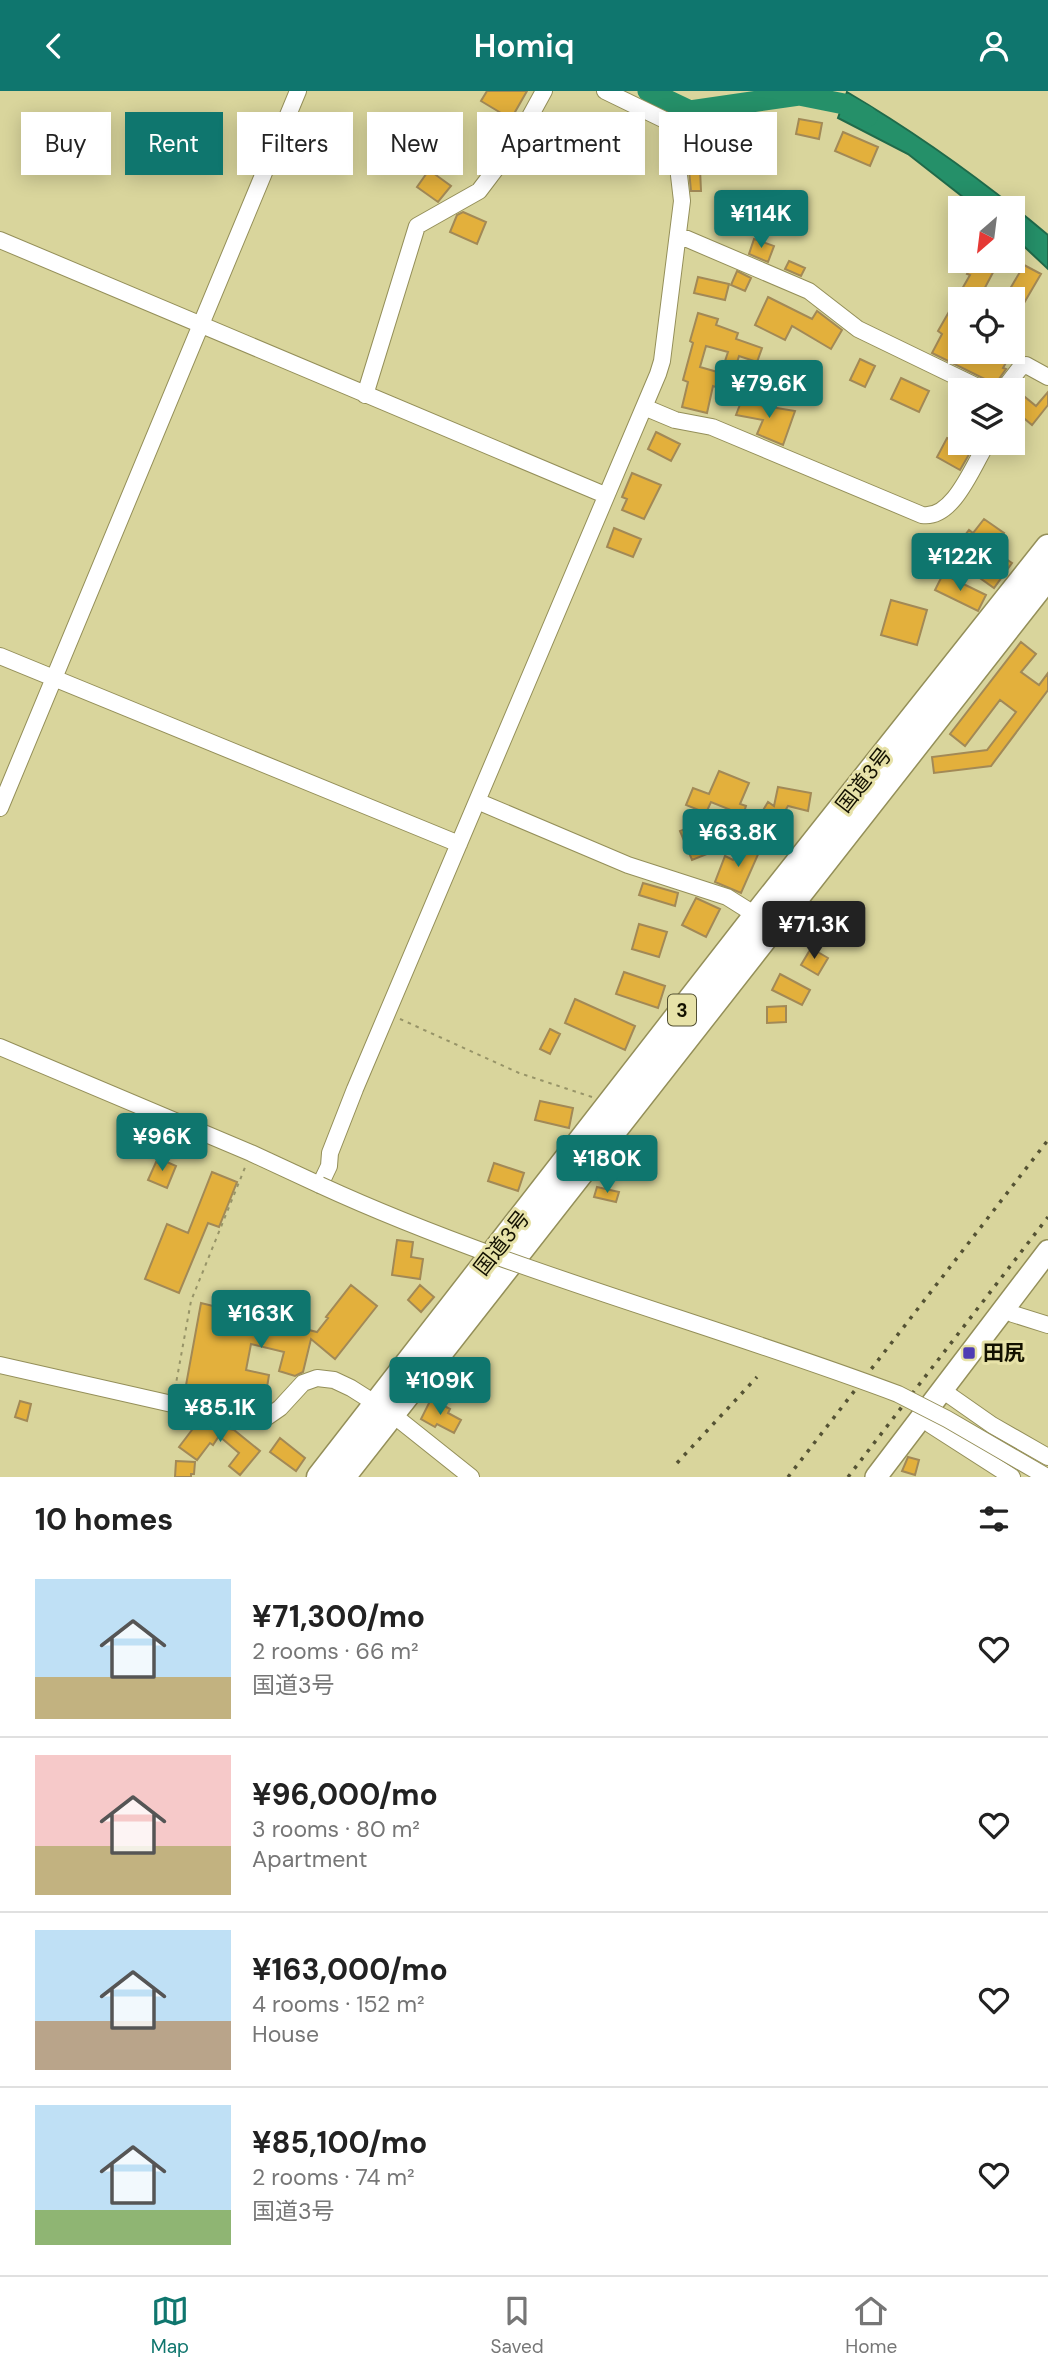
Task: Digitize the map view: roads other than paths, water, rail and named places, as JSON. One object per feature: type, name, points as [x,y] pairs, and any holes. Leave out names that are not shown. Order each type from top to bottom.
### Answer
[{"type":"highway","name":"国道3号","points":[[319,1477],[384,1409],[1045,566]]},
{"type":"highway","name":"国道3号","points":[[343,1477],[384,1409],[610,1102],[764,921]]},
{"type":"main road","points":[[876,1477],[1048,1251]]},
{"type":"street","points":[[0,808],[298,91]]},
{"type":"street","points":[[365,395],[417,226],[479,191],[516,142],[544,91]]},
{"type":"street","points":[[320,1185],[355,1089],[662,361],[682,201],[673,124],[605,91]]},
{"type":"street","points":[[678,235],[809,291],[858,329],[959,378]]},
{"type":"street","points":[[0,240],[606,495]]},
{"type":"street","points":[[1012,378],[1020,367],[1026,365],[1048,377]]},
{"type":"street","points":[[644,407],[686,423],[712,427],[930,517],[952,503],[980,455]]},
{"type":"street","points":[[0,656],[459,844]]},
{"type":"street","points":[[477,801],[628,865],[727,897],[764,921]]},
{"type":"street","points":[[0,1047],[457,1243],[898,1394],[1047,1477]]},
{"type":"street","points":[[1004,1308],[1013,1314],[1048,1325]]},
{"type":"street","points":[[0,1365],[224,1418],[249,1421],[267,1417],[280,1408],[303,1383],[317,1378],[334,1380],[384,1409],[450,1471],[471,1477]]},
{"type":"street","points":[[942,1390],[992,1425],[1048,1457]]},
{"type":"street","points":[[930,1425],[1012,1477]]},
{"type":"waterway","points":[[648,91],[690,111],[799,95],[844,104],[867,117]]},
{"type":"railway","points":[[788,1477],[1048,1140]]},
{"type":"railway","points":[[848,1477],[1048,1217]]},
{"type":"railway","points":[[677,1463],[757,1377]]},
{"type":"place","name":"田尻","points":[[969,1353]]}]
